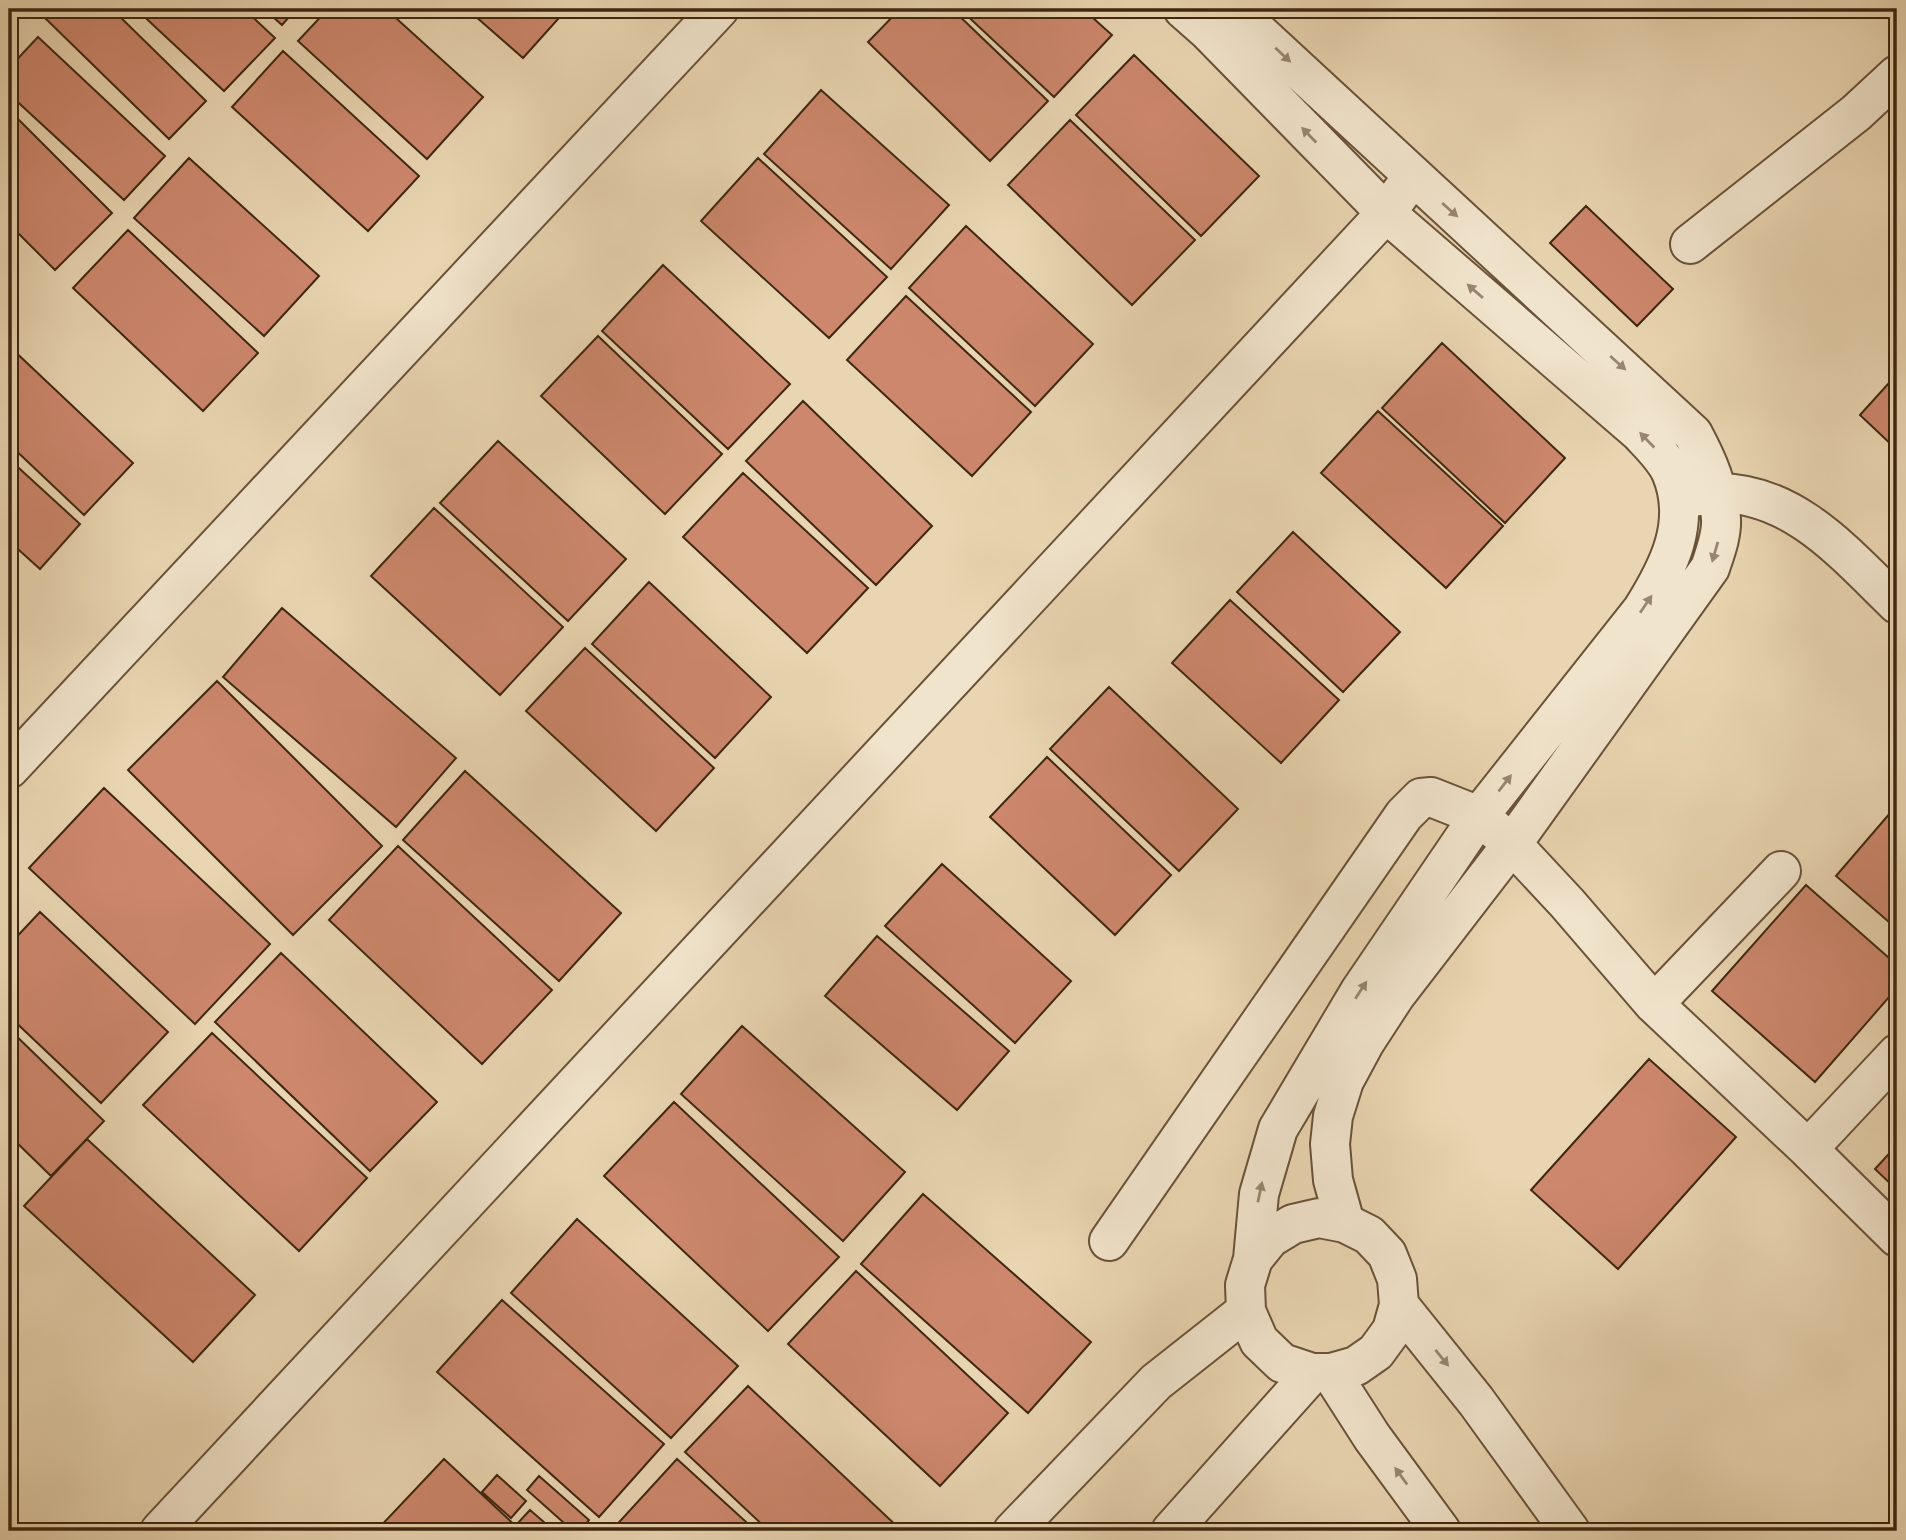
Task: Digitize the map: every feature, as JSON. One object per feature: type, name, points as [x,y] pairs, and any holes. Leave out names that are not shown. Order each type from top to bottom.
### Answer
[{"type":"street","points":[[9,769],[719,9]]},
{"type":"street","points":[[1183,9],[1208,31],[1386,214],[1640,433],[1670,470],[1679,499],[1680,524],[1671,555],[1655,590],[1479,816],[1360,991],[1278,1129],[1259,1194],[1253,1259],[1245,1285],[1246,1311],[1258,1341],[1282,1363],[1322,1373],[1356,1366],[1377,1352],[1392,1331],[1399,1305],[1397,1279],[1387,1254],[1369,1235],[1345,1223],[1318,1218],[1293,1224],[1270,1238],[1253,1259]]},
{"type":"street","points":[[1233,9],[1693,434],[1711,467],[1721,521],[1710,568],[1512,844],[1395,996],[1344,1081],[1333,1116],[1330,1144],[1333,1180],[1345,1223]]},
{"type":"street","points":[[1690,244],[1856,113],[1897,75]]},
{"type":"street","points":[[160,1531],[1386,214],[1413,176]]},
{"type":"street","points":[[1679,499],[1717,493],[1748,496],[1781,506],[1816,528],[1897,604]]},
{"type":"street","points":[[1109,1241],[1413,804],[1431,797],[1479,816],[1512,844],[1654,1004],[1897,1237]]},
{"type":"street","points":[[1654,1004],[1781,872]]},
{"type":"street","points":[[1808,1149],[1897,1054]]},
{"type":"street","points":[[1399,1305],[1476,1401],[1570,1531]]},
{"type":"street","points":[[1013,1531],[1156,1382],[1246,1311]]},
{"type":"street","points":[[1171,1531],[1322,1373]]},
{"type":"street","points":[[1322,1373],[1441,1531]]},
{"type":"building","points":[[56,9],[112,9],[206,101],[169,139],[46,19]]},
{"type":"building","points":[[136,9],[244,9],[275,38],[224,91]]},
{"type":"building","points":[[264,9],[296,9],[282,25]]},
{"type":"building","points":[[328,9],[386,9],[483,97],[427,159],[298,41]]},
{"type":"building","points":[[467,9],[567,9],[523,58]]},
{"type":"building","points":[[900,9],[952,9],[1048,101],[990,161],[868,42]]},
{"type":"building","points":[[960,9],[1083,9],[1112,35],[1054,97]]},
{"type":"building","points":[[38,37],[165,156],[124,200],[9,94],[9,68]]},
{"type":"building","points":[[283,51],[419,176],[368,231],[232,107]]},
{"type":"building","points":[[1134,55],[1259,176],[1201,236],[1076,115]]},
{"type":"building","points":[[821,90],[949,205],[891,269],[764,154]]},
{"type":"building","points":[[9,110],[112,213],[55,270],[9,224]]},
{"type":"building","points":[[1070,120],[1195,240],[1132,305],[1008,185]]},
{"type":"building","points":[[189,158],[319,276],[264,336],[134,218]]},
{"type":"building","points":[[758,158],[887,277],[829,338],[701,221]]},
{"type":"building","points":[[1586,206],[1673,289],[1637,326],[1550,243]]},
{"type":"building","points":[[966,226],[1093,344],[1035,406],[909,288]]},
{"type":"building","points":[[128,230],[258,353],[203,411],[73,288]]},
{"type":"building","points":[[663,265],[790,384],[728,449],[602,331]]},
{"type":"building","points":[[906,296],[1031,412],[972,476],[847,360]]},
{"type":"building","points":[[598,336],[722,454],[665,514],[541,396]]},
{"type":"building","points":[[1442,343],[1565,458],[1505,523],[1382,408]]},
{"type":"building","points":[[9,346],[133,463],[84,515],[9,444]]},
{"type":"building","points":[[1897,374],[1897,450],[1860,415]]},
{"type":"building","points":[[803,401],[932,526],[876,585],[746,461]]},
{"type":"building","points":[[1378,411],[1503,526],[1446,588],[1321,473]]},
{"type":"building","points":[[498,441],[626,559],[568,621],[440,503]]},
{"type":"building","points":[[9,459],[80,524],[40,569],[9,541]]},
{"type":"building","points":[[743,473],[868,588],[807,653],[683,537]]},
{"type":"building","points":[[434,508],[563,627],[500,695],[371,576]]},
{"type":"building","points":[[1293,532],[1400,632],[1343,692],[1237,592]]},
{"type":"building","points":[[649,582],[771,697],[715,758],[592,644]]},
{"type":"building","points":[[1230,600],[1339,700],[1281,763],[1172,663]]},
{"type":"building","points":[[282,608],[456,758],[396,827],[223,677]]},
{"type":"building","points":[[585,648],[714,768],[656,831],[526,711]]},
{"type":"building","points":[[217,681],[382,846],[293,935],[128,770]]},
{"type":"building","points":[[1109,687],[1238,809],[1179,871],[1050,749]]},
{"type":"building","points":[[1047,757],[1171,875],[1115,935],[990,817]]},
{"type":"building","points":[[465,771],[621,913],[559,981],[403,840]]},
{"type":"building","points":[[104,788],[270,944],[195,1024],[29,868]]},
{"type":"building","points":[[1897,805],[1897,929],[1836,876]]},
{"type":"building","points":[[398,846],[552,990],[482,1064],[329,920]]},
{"type":"building","points":[[942,864],[1071,981],[1015,1043],[885,926]]},
{"type":"building","points":[[1806,885],[1897,965],[1897,988],[1815,1082],[1712,991]]},
{"type":"building","points":[[40,912],[168,1032],[101,1103],[9,1016],[9,945]]},
{"type":"building","points":[[877,936],[1009,1051],[957,1110],[825,996]]},
{"type":"building","points":[[281,953],[437,1102],[370,1171],[215,1022]]},
{"type":"building","points":[[742,1026],[905,1172],[843,1241],[681,1094]]},
{"type":"building","points":[[9,1029],[104,1121],[51,1176],[9,1135]]},
{"type":"building","points":[[212,1033],[367,1178],[299,1251],[143,1105]]},
{"type":"building","points":[[1649,1059],[1736,1137],[1618,1269],[1531,1190]]},
{"type":"building","points":[[674,1102],[839,1257],[768,1331],[604,1176]]},
{"type":"building","points":[[87,1139],[255,1295],[193,1362],[24,1206]]},
{"type":"building","points":[[1897,1145],[1897,1190],[1875,1169]]},
{"type":"building","points":[[923,1194],[1091,1342],[1028,1413],[861,1264]]},
{"type":"building","points":[[577,1219],[738,1366],[671,1438],[511,1293]]},
{"type":"building","points":[[856,1271],[1008,1413],[940,1486],[788,1344]]},
{"type":"building","points":[[502,1300],[664,1444],[599,1517],[437,1372]]},
{"type":"building","points":[[748,1386],[902,1531],[769,1531],[685,1452]]},
{"type":"building","points":[[444,1459],[521,1531],[376,1531]]},
{"type":"building","points":[[677,1459],[756,1531],[611,1531]]},
{"type":"building","points":[[497,1475],[526,1501],[511,1518],[482,1492]]},
{"type":"building","points":[[539,1476],[589,1520],[580,1531],[573,1531],[527,1490]]},
{"type":"building","points":[[530,1510],[553,1530],[524,1531],[516,1525]]}]
